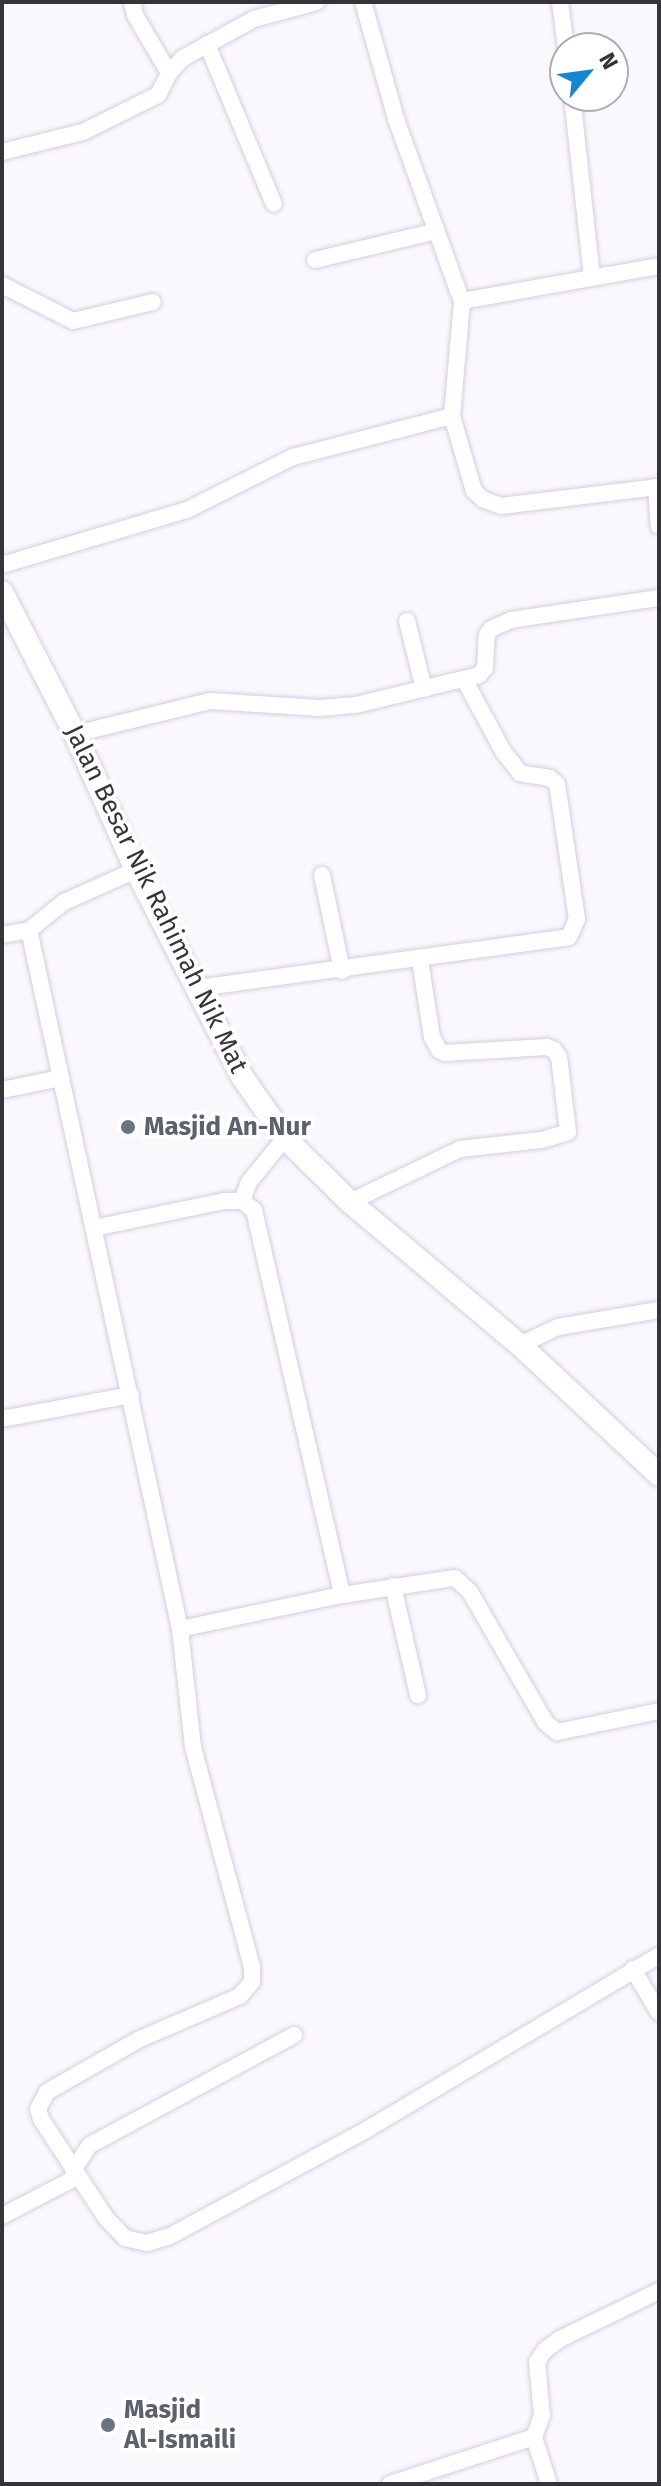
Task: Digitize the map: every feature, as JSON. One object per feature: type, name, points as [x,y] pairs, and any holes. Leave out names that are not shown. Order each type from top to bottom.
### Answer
[{"type":"street","points":[[132,2],[135,15],[169,73]]},
{"type":"street","points":[[2,152],[83,132],[156,97],[169,73],[207,44],[254,19],[317,2]]},
{"type":"street","points":[[363,2],[396,119],[462,301],[452,416],[474,491],[484,500],[501,506],[658,487],[659,526]]},
{"type":"street","points":[[560,2],[564,32]]},
{"type":"street","points":[[207,44],[274,204]]},
{"type":"street","points":[[574,112],[592,278]]},
{"type":"street","points":[[315,260],[437,231]]},
{"type":"street","points":[[462,301],[659,266]]},
{"type":"street","points":[[2,285],[73,321],[153,302]]},
{"type":"street","points":[[2,565],[187,510],[293,457],[452,416]]},
{"type":"street","name":"Jalan Besar Nik Rahimah Nik Mat","points":[[2,592],[75,734],[136,870],[243,1078],[285,1138],[350,1202],[520,1345],[659,1475]]},
{"type":"street","points":[[75,734],[210,701],[320,708],[356,705],[479,675],[485,668],[487,635],[499,624],[659,598]]},
{"type":"street","points":[[407,621],[424,689]]},
{"type":"street","points":[[198,988],[560,941],[576,929],[557,784],[550,778],[520,773],[503,751],[464,679]]},
{"type":"street","points":[[2,935],[29,930],[64,902],[136,870]]},
{"type":"street","points":[[322,875],[342,971]]},
{"type":"street","points":[[29,930],[180,1629],[193,1747],[252,1967],[252,1982],[240,1996],[138,2040],[47,2092],[38,2109],[41,2119],[106,2218],[125,2238],[147,2243],[170,2236],[374,2125],[659,1955]]},
{"type":"street","points":[[350,1202],[460,1149],[542,1140],[568,1132],[559,1057],[554,1050],[547,1047],[445,1053],[439,1050],[432,1037],[420,960]]},
{"type":"street","points":[[2,1090],[61,1078]]},
{"type":"street","points":[[242,1201],[249,1182],[285,1138]]},
{"type":"street","points":[[94,1228],[224,1201],[242,1201],[254,1210],[342,1595]]},
{"type":"street","points":[[520,1345],[558,1327],[659,1310]]},
{"type":"street","points":[[2,1419],[131,1395]]},
{"type":"street","points":[[180,1629],[445,1577],[464,1583],[546,1723],[557,1732],[659,1711]]},
{"type":"street","points":[[393,1586],[418,1695]]},
{"type":"street","points":[[633,1969],[659,2013]]},
{"type":"street","points":[[2,2216],[75,2174],[90,2145],[294,2035]]},
{"type":"street","points":[[549,2484],[534,2437],[542,2415],[537,2362],[545,2350],[560,2339],[659,2291]]},
{"type":"street","points":[[390,2484],[534,2437]]},
{"type":"place","name":"Masjid An-Nur","points":[[128,1127]]},
{"type":"place","name":"Masjid Al-Ismaili","points":[[108,2425]]}]
